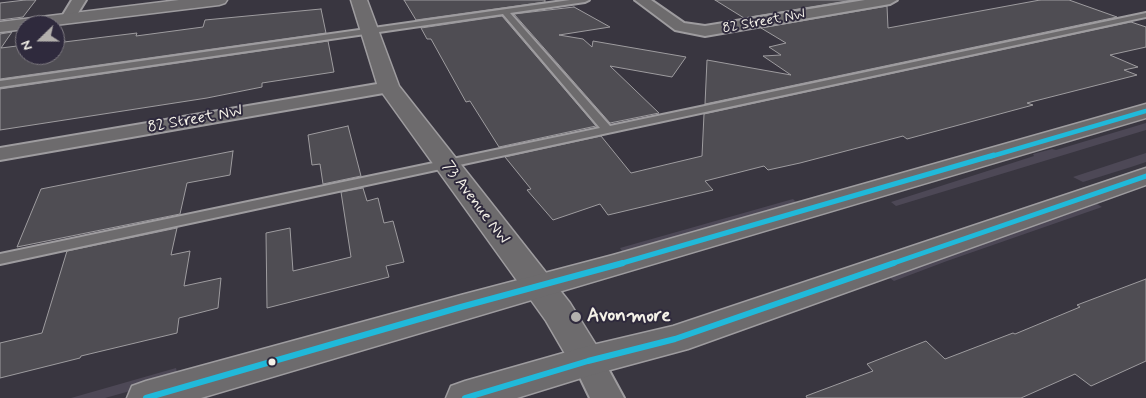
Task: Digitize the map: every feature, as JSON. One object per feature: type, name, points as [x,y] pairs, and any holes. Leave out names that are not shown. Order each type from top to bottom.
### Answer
[{"type":"main road","points":[[0,27],[219,0]]},
{"type":"main road","name":"73 Avenue NW","points":[[359,0],[389,86],[445,164],[558,312],[588,361]]},
{"type":"main road","points":[[146,398],[1146,111]]},
{"type":"main road","points":[[465,398],[588,361],[675,339],[1146,176]]},
{"type":"street","points":[[68,18],[79,0]]},
{"type":"street","name":"82 Street NW","points":[[642,0],[674,24],[696,30],[726,28],[890,0]]},
{"type":"street","name":"82 Street NW","points":[[0,154],[389,86]]},
{"type":"street","name":"73 Avenue NW","points":[[588,361],[607,398]]},
{"type":"lane","points":[[0,84],[586,0]]},
{"type":"lane","points":[[504,11],[608,130]]},
{"type":"lane","points":[[0,258],[1146,15]]},
{"type":"shaded area","points":[[1146,123],[1146,130],[896,206],[891,202],[1034,156],[1033,154],[1052,149],[1056,150]]},
{"type":"shaded area","points":[[1146,153],[1146,162],[1131,167],[1083,182],[1073,177]]},
{"type":"shaded area","points":[[793,199],[797,203],[792,206],[623,253],[620,248]]},
{"type":"shaded area","points":[[1097,204],[1102,207],[894,281],[887,276]]},
{"type":"shaded area","points":[[176,368],[177,372],[174,374],[148,386],[105,398],[71,398]]},
{"type":"building","points":[[36,0],[25,15],[15,15],[15,18],[0,20],[0,3]]},
{"type":"building","points":[[404,0],[545,0],[545,2],[416,20]]},
{"type":"building","points":[[715,0],[853,0],[744,18]]},
{"type":"building","points":[[1040,0],[1069,0],[1117,17],[705,104],[707,60],[791,75],[763,56],[781,55],[769,47],[786,43],[761,28],[887,6],[888,28]]},
{"type":"building","points":[[574,7],[610,27],[559,35],[583,39],[592,47],[593,41],[686,57],[672,77],[610,66],[659,113],[610,123],[514,14]]},
{"type":"building","points":[[321,9],[326,33],[0,79],[0,34],[12,32],[1,48],[15,46],[15,65],[65,65],[65,42],[137,33],[136,36],[203,27],[205,20]]},
{"type":"building","points":[[502,16],[596,126],[499,147],[470,101],[466,102],[431,39],[427,39],[421,28]]},
{"type":"building","points":[[1131,22],[1146,27],[1146,47],[1110,55],[1138,67],[1124,70],[1137,75],[1027,103],[1033,105],[907,139],[903,136],[800,163],[768,170],[764,166],[705,181],[713,190],[608,215],[600,204],[553,220],[527,190],[531,189],[505,157],[601,136],[631,173],[702,156],[704,114]]},
{"type":"building","points":[[328,41],[334,72],[262,83],[262,87],[207,98],[0,130],[0,89]]},
{"type":"building","points":[[348,126],[361,176],[323,184],[320,164],[312,165],[308,135]]},
{"type":"building","points":[[233,151],[230,175],[187,183],[180,214],[17,247],[41,189]]},
{"type":"building","points":[[363,188],[367,201],[378,198],[384,223],[393,221],[404,262],[386,266],[389,277],[267,308],[266,233],[290,228],[293,271],[351,257],[341,192]]},
{"type":"building","points":[[177,228],[171,255],[190,251],[184,286],[221,278],[218,308],[179,318],[177,333],[0,378],[0,343],[42,333],[67,251]]},
{"type":"building","points":[[1146,279],[1146,361],[1091,386],[1075,374],[1021,398],[807,398],[806,396],[873,371],[867,364],[926,341],[945,359],[1013,333],[1015,334],[1080,307],[1077,305]]},
{"type":"transit line","points":[[146,398],[461,307],[613,266],[1146,111]]},
{"type":"transit line","points":[[465,398],[588,361],[675,339],[1146,176]]},
{"type":"place","name":"Avonmore","points":[[576,317]]}]
